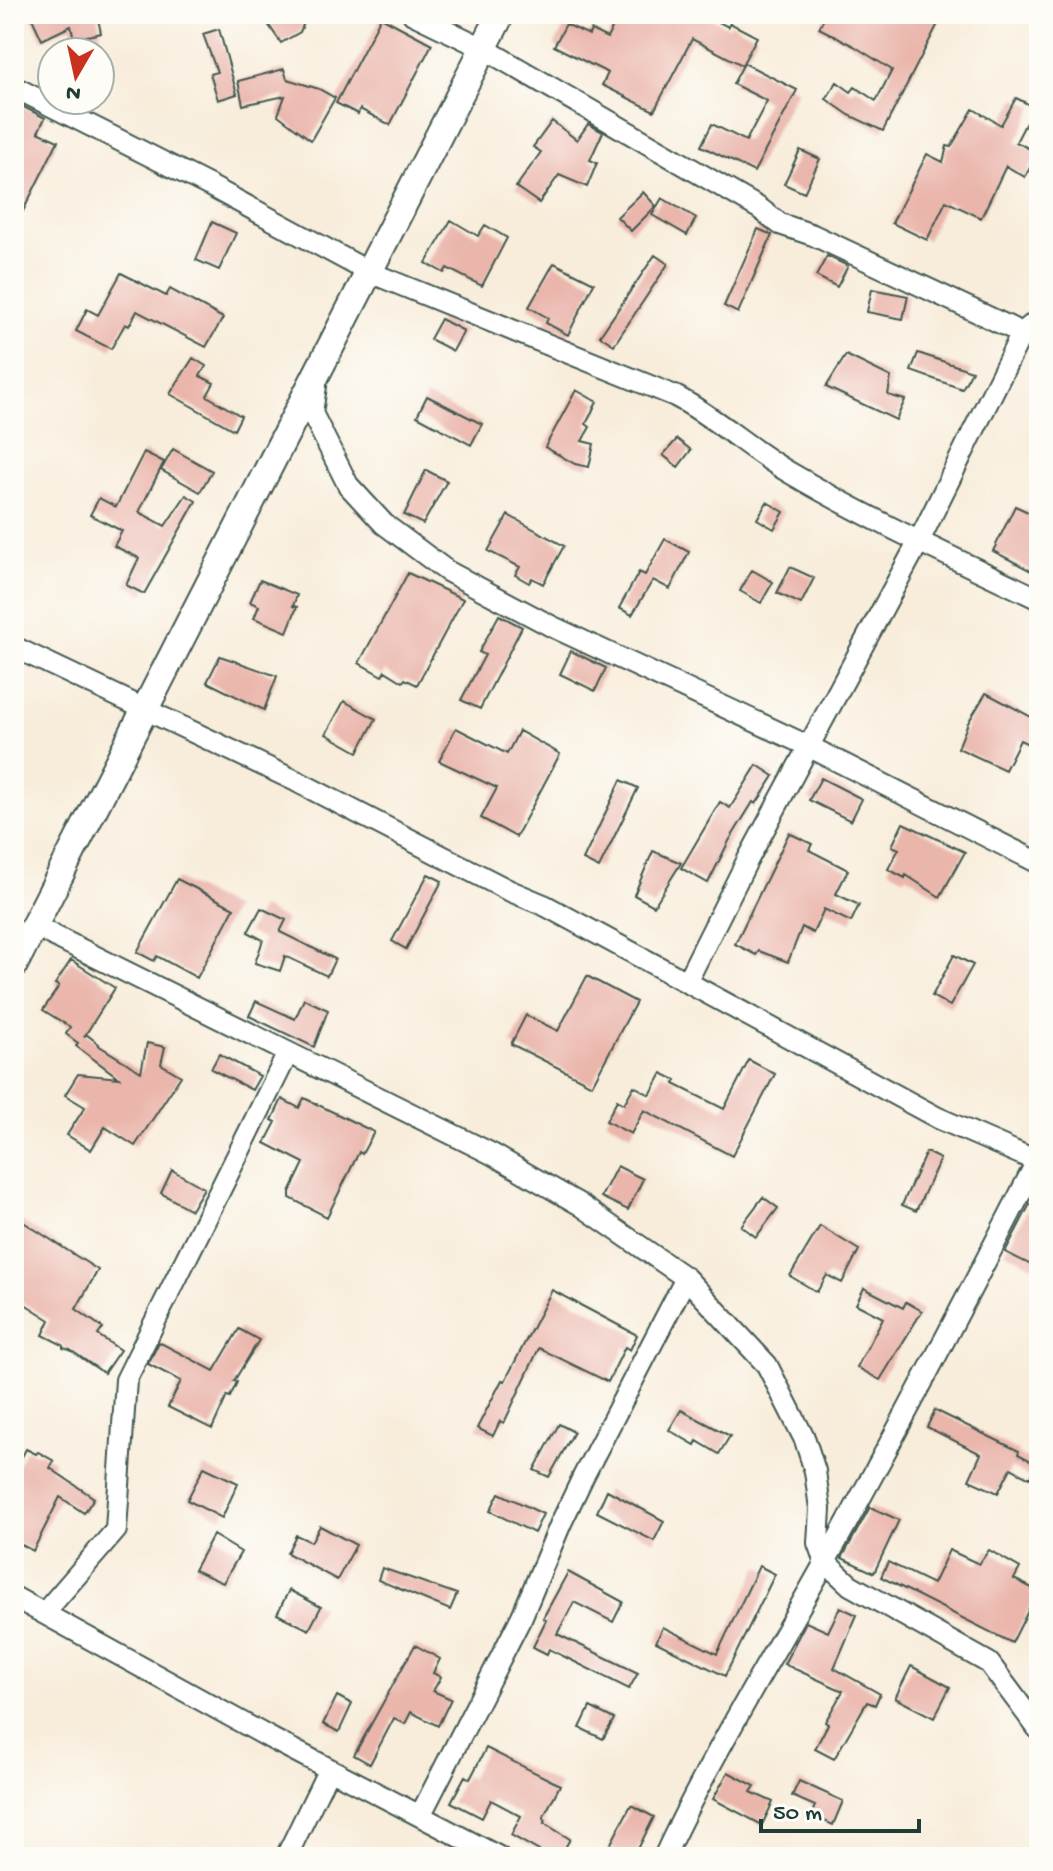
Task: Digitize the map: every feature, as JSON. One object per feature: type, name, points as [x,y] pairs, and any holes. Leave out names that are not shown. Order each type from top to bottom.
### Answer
[{"type":"street","points":[[413,14],[483,48],[759,208],[780,224],[813,235],[1030,337]]},
{"type":"street","points":[[14,965],[501,14]]},
{"type":"street","points":[[14,87],[210,186],[369,272],[675,396],[700,409],[790,473],[919,541],[1039,599]]},
{"type":"street","points":[[687,981],[808,746],[1039,319]]},
{"type":"street","points":[[317,373],[312,413],[348,485],[384,524],[447,571],[551,626],[808,746],[1039,863]]},
{"type":"street","points":[[14,647],[296,781],[496,884],[546,906],[938,1118],[1038,1161],[825,1562],[691,1798],[664,1857]]},
{"type":"street","points":[[34,926],[492,1154],[579,1204],[686,1278],[767,1365],[799,1427],[815,1471],[820,1509],[818,1543],[825,1562],[850,1585],[989,1663],[1039,1730]]},
{"type":"street","points":[[45,1612],[116,1530],[126,1380],[288,1053]]},
{"type":"street","points":[[420,1816],[522,1616],[584,1475],[686,1278]]},
{"type":"street","points":[[14,1597],[329,1769],[499,1857]]},
{"type":"street","points":[[286,1857],[329,1769]]},
{"type":"building","points":[[30,14],[97,14],[101,33],[73,36],[71,26],[50,36],[40,36]]},
{"type":"building","points":[[261,14],[308,14],[300,32],[281,43]]},
{"type":"building","points":[[620,14],[704,14],[757,37],[742,65],[692,39],[654,111],[602,85],[608,73],[554,46],[566,24],[589,35],[591,30],[607,38]]},
{"type":"building","points":[[826,14],[932,14],[941,18],[883,131],[849,115],[826,99],[837,82],[851,92],[855,87],[876,101],[892,70],[819,28]]},
{"type":"building","points":[[381,17],[432,44],[390,125],[360,109],[358,114],[336,103]]},
{"type":"building","points":[[219,29],[237,94],[218,100],[210,74],[217,72],[203,34]]},
{"type":"building","points":[[744,63],[797,90],[754,172],[701,146],[712,124],[746,141],[767,101],[733,84]]},
{"type":"building","points":[[284,69],[287,79],[319,89],[335,98],[311,140],[278,115],[285,96],[243,105],[238,81]]},
{"type":"building","points":[[1016,98],[1034,107],[1016,142],[1038,153],[1025,177],[1006,166],[981,218],[946,201],[927,240],[892,223],[927,154],[943,162],[947,146],[951,147],[973,109],[1001,125]]},
{"type":"building","points":[[22,106],[45,118],[38,132],[58,141],[14,229],[14,120]]},
{"type":"building","points":[[552,121],[577,140],[588,124],[603,132],[590,160],[597,163],[587,187],[559,175],[539,203],[516,187],[541,152],[533,147]]},
{"type":"building","points":[[800,150],[820,159],[804,193],[784,184]]},
{"type":"building","points":[[643,192],[656,206],[631,231],[617,217]]},
{"type":"building","points":[[662,198],[696,218],[687,235],[652,215]]},
{"type":"building","points":[[451,220],[478,236],[485,225],[507,238],[482,286],[447,268],[444,273],[426,263]]},
{"type":"building","points":[[212,222],[236,233],[219,270],[196,260]]},
{"type":"building","points":[[758,229],[772,235],[738,313],[724,306]]},
{"type":"building","points":[[655,255],[668,264],[614,345],[600,336]]},
{"type":"building","points":[[827,256],[848,266],[837,287],[816,276]]},
{"type":"building","points":[[554,263],[594,283],[568,335],[546,323],[548,318],[529,307]]},
{"type":"building","points":[[121,273],[166,296],[170,289],[223,318],[206,347],[137,311],[129,326],[125,324],[111,349],[76,331],[87,309],[98,315]]},
{"type":"building","points":[[872,289],[908,296],[903,319],[867,312]]},
{"type":"building","points":[[441,319],[464,331],[453,351],[430,339]]},
{"type":"building","points":[[918,353],[972,371],[962,389],[911,371]]},
{"type":"building","points":[[846,355],[891,377],[888,395],[905,400],[896,420],[826,387]]},
{"type":"building","points":[[193,358],[206,366],[200,376],[214,383],[207,396],[241,416],[234,430],[170,394]]},
{"type":"building","points":[[576,390],[597,402],[586,424],[590,427],[582,441],[594,444],[589,467],[575,464],[545,447]]},
{"type":"building","points":[[427,396],[482,424],[471,445],[417,416]]},
{"type":"building","points":[[677,439],[691,450],[678,467],[663,455]]},
{"type":"building","points":[[173,449],[212,471],[200,492],[161,470]]},
{"type":"building","points":[[144,452],[164,462],[139,512],[165,526],[186,495],[196,501],[144,594],[126,585],[139,558],[114,546],[122,531],[90,515],[99,498],[116,507]]},
{"type":"building","points":[[426,470],[447,481],[423,524],[404,515]]},
{"type":"building","points":[[767,502],[784,512],[774,529],[757,519]]},
{"type":"building","points":[[1015,506],[1039,517],[1039,575],[993,551]]},
{"type":"building","points":[[508,515],[564,546],[543,584],[532,578],[529,583],[515,575],[520,567],[488,551]]},
{"type":"building","points":[[665,539],[689,552],[670,589],[653,580],[632,615],[619,608],[639,572],[645,575]]},
{"type":"building","points":[[790,567],[814,578],[801,604],[777,593]]},
{"type":"building","points":[[752,570],[773,582],[761,603],[740,591]]},
{"type":"building","points":[[408,573],[463,599],[417,685],[405,679],[403,682],[385,671],[382,676],[359,663]]},
{"type":"building","points":[[260,580],[297,595],[293,606],[297,607],[287,632],[254,618],[259,606],[250,602]]},
{"type":"building","points":[[499,615],[522,627],[480,709],[461,700],[485,655],[479,652]]},
{"type":"building","points":[[571,651],[606,668],[595,691],[560,674]]},
{"type":"building","points":[[220,656],[277,676],[264,710],[207,682]]},
{"type":"building","points":[[986,693],[1039,721],[1039,749],[1020,740],[1005,770],[958,748],[968,723]]},
{"type":"building","points":[[344,701],[376,719],[358,752],[326,734]]},
{"type":"building","points":[[456,728],[507,754],[519,731],[560,754],[516,837],[481,818],[497,788],[439,761]]},
{"type":"building","points":[[757,765],[774,776],[756,804],[753,802],[708,883],[681,868],[720,802],[730,808]]},
{"type":"building","points":[[821,778],[862,799],[851,821],[809,800]]},
{"type":"building","points":[[621,780],[638,788],[599,868],[583,860]]},
{"type":"building","points":[[903,823],[965,852],[940,897],[906,875],[905,878],[888,869],[899,849],[892,846]]},
{"type":"building","points":[[789,833],[812,844],[809,850],[848,870],[836,894],[859,905],[851,922],[824,909],[813,933],[802,927],[788,962],[759,951],[756,955],[735,944]]},
{"type":"building","points":[[653,851],[681,863],[654,906],[634,895]]},
{"type":"building","points":[[428,874],[442,881],[406,949],[392,941]]},
{"type":"building","points":[[177,879],[234,908],[197,978],[157,956],[154,961],[137,952]]},
{"type":"building","points":[[261,908],[286,920],[280,932],[335,959],[327,976],[285,956],[280,971],[255,963],[263,940],[248,932]]},
{"type":"building","points":[[954,955],[973,965],[950,1006],[932,996]]},
{"type":"building","points":[[71,960],[115,988],[84,1037],[86,1034],[141,1072],[147,1043],[165,1047],[161,1064],[181,1076],[135,1146],[105,1127],[91,1150],[67,1135],[85,1107],[65,1095],[78,1074],[119,1078],[76,1046],[78,1043],[66,1034],[70,1027],[43,1010]]},
{"type":"building","points":[[587,976],[636,1002],[592,1085],[511,1044],[526,1015],[558,1031]]},
{"type":"building","points":[[304,999],[328,1010],[314,1047],[249,1016],[256,1001],[295,1019]]},
{"type":"building","points":[[219,1054],[260,1076],[252,1090],[211,1069]]},
{"type":"building","points":[[749,1060],[775,1074],[732,1156],[644,1110],[631,1134],[606,1121],[617,1100],[624,1104],[634,1086],[650,1095],[662,1073],[676,1080],[674,1084],[724,1109]]},
{"type":"building","points":[[304,1098],[374,1132],[362,1154],[359,1152],[327,1217],[290,1198],[304,1163],[265,1143],[276,1122],[272,1120],[282,1099],[299,1108]]},
{"type":"building","points":[[926,1152],[940,1159],[916,1211],[902,1205]]},
{"type":"building","points":[[617,1166],[643,1179],[628,1210],[601,1197]]},
{"type":"building","points":[[172,1170],[204,1188],[191,1210],[161,1193]]},
{"type":"building","points":[[763,1197],[778,1208],[756,1237],[741,1226]]},
{"type":"building","points":[[1030,1204],[1039,1209],[1039,1269],[1005,1252]]},
{"type":"building","points":[[14,1216],[98,1270],[76,1309],[103,1328],[98,1335],[120,1350],[104,1373],[43,1335],[50,1320],[14,1297],[14,1269],[22,1256],[14,1251]]},
{"type":"building","points":[[820,1226],[859,1250],[842,1283],[827,1275],[817,1292],[790,1276]]},
{"type":"building","points":[[864,1288],[903,1308],[906,1302],[922,1311],[880,1380],[857,1367],[883,1318],[856,1304]]},
{"type":"building","points":[[552,1290],[637,1335],[630,1350],[625,1347],[608,1382],[539,1348],[504,1423],[500,1421],[493,1436],[477,1428]]},
{"type":"building","points":[[239,1329],[259,1340],[234,1381],[237,1382],[212,1429],[168,1407],[181,1381],[148,1364],[159,1342],[214,1371]]},
{"type":"building","points":[[681,1410],[730,1436],[719,1454],[669,1430]]},
{"type":"building","points":[[935,1410],[1019,1451],[1018,1454],[1037,1464],[1030,1478],[1011,1468],[998,1493],[969,1480],[981,1454],[927,1427]]},
{"type":"building","points":[[559,1424],[574,1432],[549,1477],[534,1470]]},
{"type":"building","points":[[26,1449],[54,1461],[50,1468],[94,1498],[84,1513],[60,1497],[33,1551],[14,1541],[14,1472]]},
{"type":"building","points":[[204,1467],[238,1483],[222,1518],[187,1500]]},
{"type":"building","points":[[607,1490],[664,1521],[654,1541],[597,1512]]},
{"type":"building","points":[[499,1493],[543,1514],[534,1533],[490,1511]]},
{"type":"building","points":[[870,1507],[899,1520],[874,1573],[842,1558]]},
{"type":"building","points":[[320,1526],[356,1545],[337,1580],[287,1553],[296,1535],[311,1542]]},
{"type":"building","points":[[213,1535],[241,1552],[223,1583],[194,1570]]},
{"type":"building","points":[[949,1550],[979,1564],[989,1550],[1020,1568],[1014,1579],[1038,1591],[1012,1643],[881,1577],[888,1562],[933,1584]]},
{"type":"building","points":[[759,1566],[775,1574],[725,1676],[656,1642],[663,1627],[717,1654]]},
{"type":"building","points":[[382,1568],[457,1594],[450,1610],[378,1580]]},
{"type":"building","points":[[568,1572],[623,1602],[613,1622],[574,1602],[557,1634],[638,1673],[629,1689],[549,1649],[547,1654],[533,1647],[546,1620],[543,1618]]},
{"type":"building","points":[[289,1590],[321,1607],[309,1630],[277,1614]]},
{"type":"building","points":[[840,1607],[857,1615],[834,1668],[880,1694],[875,1705],[867,1702],[834,1759],[815,1749],[828,1724],[825,1722],[843,1691],[784,1664],[806,1622],[828,1632]]},
{"type":"building","points":[[415,1645],[440,1659],[433,1673],[441,1677],[433,1691],[451,1699],[438,1726],[411,1712],[405,1724],[394,1718],[370,1764],[354,1755]]},
{"type":"building","points":[[911,1666],[950,1687],[934,1718],[895,1698]]},
{"type":"building","points":[[337,1696],[352,1704],[339,1732],[323,1724]]},
{"type":"building","points":[[590,1707],[614,1719],[603,1739],[580,1728]]},
{"type":"building","points":[[486,1748],[560,1785],[543,1818],[546,1820],[544,1823],[570,1839],[560,1857],[550,1857],[511,1835],[521,1816],[491,1800],[482,1818],[451,1802],[465,1776],[470,1779]]},
{"type":"building","points":[[728,1772],[755,1786],[751,1792],[773,1802],[762,1825],[713,1799]]},
{"type":"building","points":[[799,1781],[843,1801],[833,1825],[811,1815],[815,1806],[792,1796]]},
{"type":"building","points":[[631,1805],[654,1817],[634,1857],[628,1857],[609,1847]]}]
